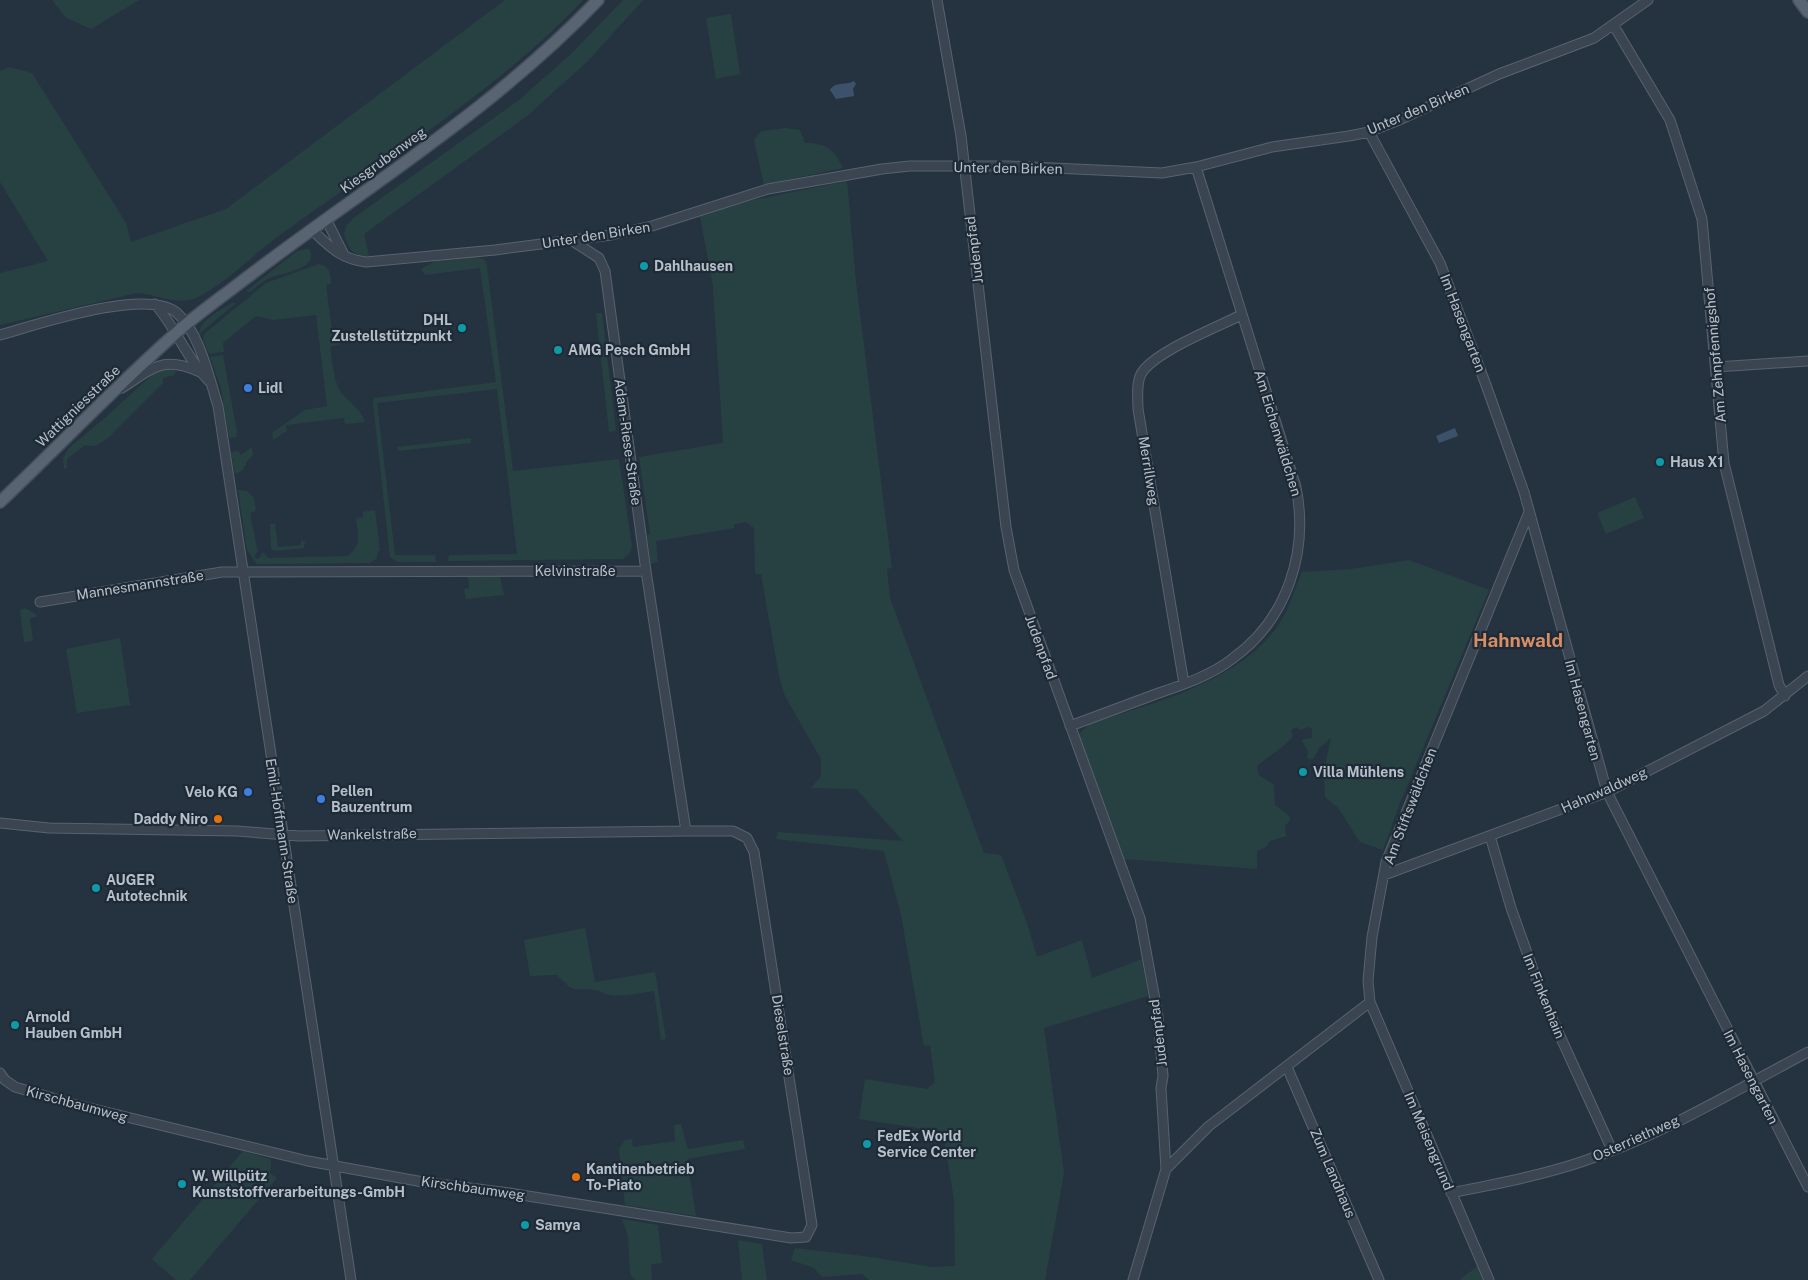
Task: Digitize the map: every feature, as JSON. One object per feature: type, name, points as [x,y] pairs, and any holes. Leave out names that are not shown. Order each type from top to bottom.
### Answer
[{"type":"main road","name":"Kiesgrubenweg","points":[[176,332],[326,219],[406,162],[506,85],[575,24],[598,0]]},
{"type":"main road","points":[[1799,0],[1808,12]]},
{"type":"main road","name":"Wattigniesstraße","points":[[0,502],[176,332]]},
{"type":"street","name":"Judenpfad","points":[[937,0],[961,136],[1006,527],[1014,570],[1132,896],[1147,951],[1160,1030],[1166,1169],[1133,1280]]},
{"type":"street","name":"Unter den Birken","points":[[312,230],[335,253],[366,262],[571,240],[652,226],[768,190],[882,169],[910,166],[1045,167],[1155,173],[1196,167],[1272,147],[1369,132],[1499,74],[1579,44],[1614,26],[1648,0]]},
{"type":"street","name":"Am Zehnpfennigshof","points":[[1614,26],[1670,120],[1702,219],[1728,479],[1779,686],[1785,696]]},
{"type":"street","name":"Im Hasengarten","points":[[1369,132],[1430,244],[1447,281],[1486,385],[1529,512],[1601,778],[1752,1081],[1808,1187]]},
{"type":"street","name":"Am Eichenwäldchen","points":[[1070,726],[1184,684],[1231,660],[1248,647],[1265,627],[1288,590],[1300,541],[1301,517],[1296,487],[1196,167]]},
{"type":"street","points":[[326,219],[344,255]]},
{"type":"street","name":"Adam-Riese-Straße","points":[[571,240],[599,258],[605,271],[646,571]]},
{"type":"street","name":"Emil-Hoffmann-Straße","points":[[0,335],[126,304],[155,304],[177,312],[187,324],[207,367],[218,406],[281,835],[326,1107],[351,1280]]},
{"type":"street","name":"Emil-Hoffmann-Straße","points":[[155,304],[176,332],[200,372],[210,383]]},
{"type":"street","name":"Merrillweg","points":[[1184,684],[1138,409],[1138,390],[1141,375],[1151,363],[1165,353],[1241,315]]},
{"type":"street","points":[[1716,367],[1808,361]]},
{"type":"street","points":[[114,393],[140,376],[165,364],[184,365],[200,372]]},
{"type":"street","name":"Am Stiftswäldchen","points":[[1370,1002],[1368,981],[1372,937],[1386,862],[1529,512]]},
{"type":"street","name":"Kelvinstraße","points":[[241,571],[646,571]]},
{"type":"street","name":"Mannesmannstraße","points":[[40,602],[222,572],[241,571]]},
{"type":"street","points":[[646,571],[686,831]]},
{"type":"street","name":"Hahnwaldweg","points":[[1384,875],[1607,792],[1764,712],[1808,676]]},
{"type":"street","name":"Wankelstraße","points":[[0,823],[49,828],[246,832],[281,835],[733,831],[743,835]]},
{"type":"street","name":"Dieselstraße","points":[[743,835],[754,852],[803,1161],[811,1221],[810,1232],[806,1237]]},
{"type":"street","name":"Im Finkenhain","points":[[1490,836],[1511,908],[1545,1003],[1612,1150]]},
{"type":"street","points":[[1166,1169],[1209,1126],[1370,1002]]},
{"type":"street","name":"Im Meisengrund","points":[[1370,1002],[1489,1280]]},
{"type":"street","name":"Osterriethweg","points":[[1452,1193],[1526,1178],[1582,1162],[1679,1120],[1808,1052]]},
{"type":"street","name":"Zum Landhaus","points":[[1287,1066],[1379,1280]]},
{"type":"street","name":"Kirschbaumweg","points":[[1,1074],[15,1087],[73,1104],[308,1161],[333,1164],[423,1182],[508,1193],[791,1238],[806,1237]]},
{"type":"green space","points":[[52,0],[139,0],[91,29],[65,17]]},
{"type":"green space","points":[[505,0],[583,0],[551,32],[478,94],[440,123],[284,232],[217,285],[196,298],[189,300],[174,300],[137,293],[0,325],[0,273],[48,261],[0,182],[0,71],[9,67],[32,73],[126,223],[131,242],[226,209]]},
{"type":"green space","points":[[623,0],[643,0],[588,61],[527,116],[364,234],[369,256],[359,255],[352,251],[347,244],[344,234],[346,226],[352,219],[519,100],[571,54]]},
{"type":"green space","points":[[731,14],[740,74],[716,79],[706,18]]},
{"type":"green space","points":[[785,128],[800,130],[805,143],[819,144],[828,148],[836,156],[843,168],[764,185],[754,140],[761,131]]},
{"type":"green space","points":[[847,181],[856,282],[892,568],[887,569],[890,598],[984,853],[1001,855],[1027,923],[1037,957],[1082,940],[1092,978],[1142,959],[1148,996],[1044,1028],[1064,1173],[1045,1280],[869,1280],[862,1274],[822,1277],[814,1268],[791,1260],[795,1248],[871,1257],[932,1267],[955,1266],[954,1200],[943,1132],[859,1119],[865,1079],[927,1089],[935,1082],[930,1045],[924,1046],[901,915],[884,851],[776,839],[778,832],[903,841],[856,789],[811,788],[821,776],[821,759],[785,696],[779,676],[761,574],[755,574],[754,528],[746,522],[734,524],[734,528],[656,541],[658,562],[651,564],[647,535],[650,534],[639,457],[723,443],[713,287],[700,216],[743,202]]},
{"type":"green space","points":[[309,249],[311,256],[305,266],[267,279],[250,292],[246,291],[297,251]]},
{"type":"green space","points":[[474,256],[485,260],[487,267],[513,471],[619,459],[632,546],[630,553],[623,559],[448,561],[449,555],[517,554],[497,389],[377,403],[395,555],[435,555],[436,562],[397,562],[390,557],[374,398],[496,382],[480,268],[425,275],[421,269],[437,260]]},
{"type":"green space","points":[[319,264],[328,269],[331,277],[331,284],[326,285],[332,331],[340,344],[330,347],[338,386],[344,396],[359,411],[365,422],[345,424],[344,418],[286,425],[287,431],[273,440],[272,433],[305,410],[327,406],[316,315],[273,320],[256,316],[223,343],[224,352],[209,354],[203,340],[204,334],[266,283]]},
{"type":"green space","points":[[232,303],[236,303],[199,334],[200,329],[207,320]]},
{"type":"green space","points":[[596,313],[602,313],[616,431],[609,432]]},
{"type":"green space","points":[[223,355],[237,432],[236,437],[229,438],[221,388],[210,357]]},
{"type":"green space","points":[[171,368],[176,372],[174,375],[163,378],[163,383],[108,438],[95,446],[85,445],[67,459],[67,468],[64,469],[63,458],[69,448],[153,374]]},
{"type":"green space","points":[[471,438],[471,443],[398,451],[398,447]]},
{"type":"green space","points":[[252,447],[253,455],[242,471],[235,474],[231,452],[238,451],[241,455]]},
{"type":"green space","points":[[238,490],[248,491],[254,498],[256,511],[250,513],[257,549],[259,549],[254,557],[258,559],[263,552],[269,558],[347,556],[357,544],[356,518],[363,517],[363,512],[375,510],[380,551],[378,551],[377,558],[370,563],[257,564],[247,550]]},
{"type":"green space","points":[[1635,497],[1644,518],[1606,534],[1597,513]]},
{"type":"green space","points":[[275,523],[278,547],[301,545],[301,540],[305,542],[304,548],[276,551],[271,549],[270,524]]},
{"type":"green space","points":[[1409,560],[1489,590],[1400,803],[1383,850],[1360,842],[1338,808],[1325,797],[1324,770],[1331,738],[1319,748],[1314,758],[1310,760],[1307,757],[1308,751],[1302,741],[1303,739],[1312,738],[1312,729],[1308,727],[1300,730],[1297,727],[1291,730],[1293,736],[1288,742],[1257,766],[1259,775],[1274,785],[1275,805],[1289,816],[1290,820],[1285,826],[1286,836],[1270,841],[1266,847],[1257,851],[1257,869],[1124,859],[1078,735],[1089,724],[1141,708],[1195,688],[1244,660],[1264,642],[1281,621],[1302,572],[1351,569]]},
{"type":"green space","points":[[468,577],[500,577],[504,595],[466,599],[464,589],[469,588]]},
{"type":"green space","points":[[25,608],[36,614],[37,617],[30,618],[33,641],[24,642],[20,610]]},
{"type":"green space","points":[[120,638],[130,705],[77,713],[66,649]]},
{"type":"green space","points":[[585,928],[595,982],[655,972],[666,1039],[661,1040],[654,991],[627,995],[610,995],[595,990],[571,988],[557,975],[530,976],[524,940]]},
{"type":"green space","points":[[681,1124],[688,1149],[743,1140],[745,1149],[687,1159],[696,1216],[625,1205],[619,1149],[625,1140],[632,1139],[633,1147],[675,1141],[674,1125]]},
{"type":"green space","points":[[243,1151],[271,1159],[270,1173],[277,1178],[190,1280],[176,1280],[152,1259]]},
{"type":"green space","points":[[622,1219],[658,1225],[662,1263],[651,1264],[652,1280],[635,1280],[630,1274],[628,1236]]},
{"type":"green space","points":[[738,1240],[762,1244],[767,1280],[742,1280]]},
{"type":"green space","points":[[1478,1266],[1484,1280],[1459,1280]]},
{"type":"water","points":[[854,81],[856,84],[853,89],[854,96],[836,99],[830,90],[837,85]]},
{"type":"water","points":[[1455,428],[1458,436],[1439,443],[1436,436]]},
{"type":"place","name":"Dahlhausen","points":[[644,266]]},
{"type":"place","name":"DHL Zustellstützpunkt","points":[[462,328]]},
{"type":"place","name":"AMG Pesch GmbH","points":[[558,350]]},
{"type":"place","name":"Lidl","points":[[248,388]]},
{"type":"place","name":"Haus X1","points":[[1660,462]]},
{"type":"place","name":"Villa Mühlens","points":[[1303,772]]},
{"type":"place","name":"Velo KG","points":[[248,792]]},
{"type":"place","name":"Pellen Bauzentrum","points":[[321,799]]},
{"type":"place","name":"Daddy Niro","points":[[218,819]]},
{"type":"place","name":"AUGER Autotechnik","points":[[96,888]]},
{"type":"place","name":"Arnold Hauben GmbH","points":[[15,1025]]},
{"type":"place","name":"FedEx World Service Center","points":[[867,1144]]},
{"type":"place","name":"Kantinenbetrieb To-Piato","points":[[576,1177]]},
{"type":"place","name":"W. Willpütz Kunststoffverarbeitungs-GmbH","points":[[182,1184]]},
{"type":"place","name":"Samya","points":[[525,1225]]},
{"type":"district","name":"Hahnwald","points":[[1518,640]]}]
